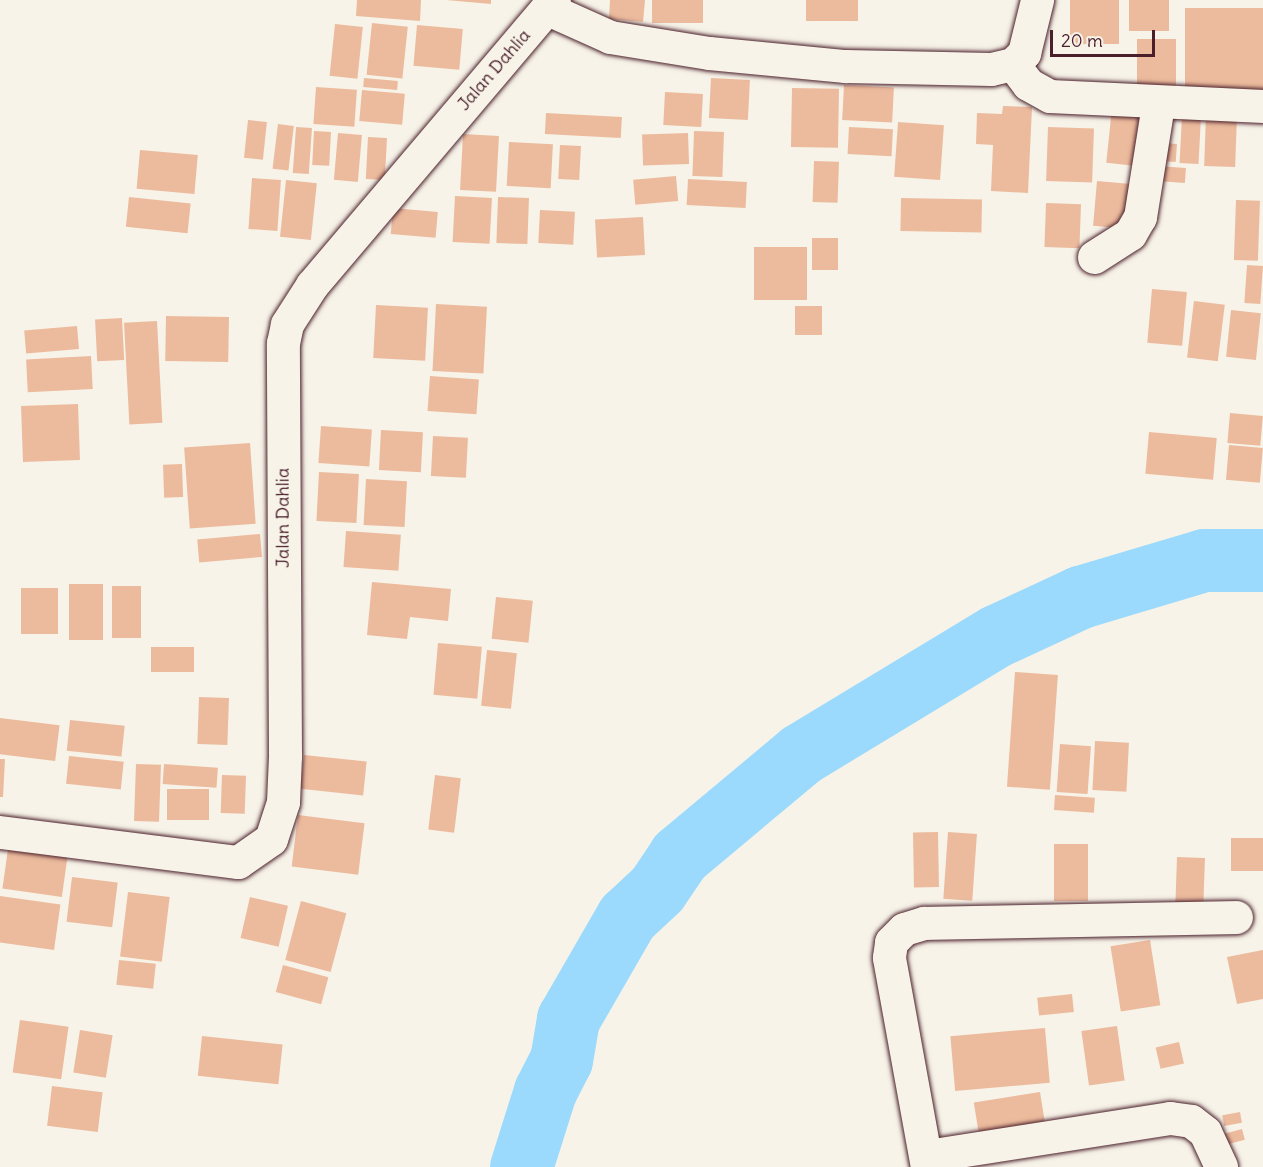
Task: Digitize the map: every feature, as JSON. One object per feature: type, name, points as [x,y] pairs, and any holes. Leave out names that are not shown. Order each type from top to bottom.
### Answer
[{"type":"street","points":[[552,5],[610,37],[709,53],[845,66],[991,69],[1013,64],[1028,43],[1036,0]]},
{"type":"street","name":"Jalan Dahlia","points":[[0,832],[238,862],[271,839],[283,802],[285,756],[282,343],[287,324],[312,285],[517,39],[552,5]]},
{"type":"street","points":[[1013,64],[1040,94],[1158,104],[1263,106]]},
{"type":"street","points":[[1094,257],[1130,234],[1140,218],[1158,104]]},
{"type":"street","points":[[1221,1167],[1205,1132],[1191,1121],[1170,1118],[927,1162],[889,957],[891,942],[904,929],[924,923],[1236,917]]},
{"type":"building","points":[[357,0],[421,0],[420,21],[356,16]]},
{"type":"building","points":[[446,0],[491,0],[491,4]]},
{"type":"building","points":[[610,0],[645,0],[643,22],[609,19]]},
{"type":"building","points":[[652,0],[703,0],[703,23],[652,23]]},
{"type":"building","points":[[806,0],[858,0],[858,21],[806,21]]},
{"type":"building","points":[[1070,0],[1119,0],[1119,44],[1070,44]]},
{"type":"building","points":[[1129,0],[1169,0],[1169,31],[1129,31]]},
{"type":"building","points":[[1185,8],[1263,8],[1263,93],[1185,93]]},
{"type":"building","points":[[372,23],[408,27],[402,78],[367,75]]},
{"type":"building","points":[[335,24],[363,27],[357,79],[330,76]]},
{"type":"building","points":[[417,25],[463,29],[459,70],[413,66]]},
{"type":"building","points":[[1137,39],[1176,39],[1176,92],[1137,92]]},
{"type":"building","points":[[364,78],[398,81],[397,90],[363,87]]},
{"type":"building","points":[[711,78],[750,80],[748,120],[709,118]]},
{"type":"building","points":[[844,85],[894,88],[892,123],[842,120]]},
{"type":"building","points":[[316,87],[357,90],[354,127],[313,124]]},
{"type":"building","points":[[792,88],[839,89],[838,148],[791,147]]},
{"type":"building","points":[[362,90],[405,94],[402,125],[359,121]]},
{"type":"building","points":[[665,92],[703,94],[701,127],[663,125]]},
{"type":"building","points":[[1003,106],[1032,107],[1028,193],[991,191],[993,145],[976,144],[977,113],[1002,114]]},
{"type":"building","points":[[1112,108],[1140,111],[1134,166],[1106,163]]},
{"type":"building","points":[[546,113],[622,117],[621,138],[545,134]]},
{"type":"building","points":[[1206,114],[1237,115],[1235,167],[1204,166]]},
{"type":"building","points":[[1182,116],[1201,117],[1199,164],[1180,163]]},
{"type":"building","points":[[248,120],[267,122],[263,160],[244,158]]},
{"type":"building","points":[[898,122],[944,125],[940,180],[894,177]]},
{"type":"building","points":[[278,124],[294,126],[288,171],[273,169]]},
{"type":"building","points":[[296,127],[312,128],[309,174],[293,173]]},
{"type":"building","points":[[849,127],[893,129],[892,156],[848,154]]},
{"type":"building","points":[[1048,127],[1094,129],[1092,183],[1046,181]]},
{"type":"building","points":[[314,131],[331,132],[329,166],[312,165]]},
{"type":"building","points":[[694,131],[724,132],[722,177],[692,176]]},
{"type":"building","points":[[338,133],[362,135],[358,182],[334,180]]},
{"type":"building","points":[[688,133],[689,164],[643,166],[642,135]]},
{"type":"building","points":[[463,134],[499,136],[496,192],[460,190]]},
{"type":"building","points":[[368,137],[387,138],[385,180],[366,179]]},
{"type":"building","points":[[509,142],[553,144],[551,188],[507,186]]},
{"type":"building","points":[[1162,143],[1177,144],[1176,162],[1161,161]]},
{"type":"building","points":[[560,145],[581,146],[579,180],[558,179]]},
{"type":"building","points":[[140,150],[198,155],[194,194],[137,189]]},
{"type":"building","points":[[814,161],[839,162],[838,203],[813,202]]},
{"type":"building","points":[[1158,166],[1186,168],[1185,183],[1157,181]]},
{"type":"building","points":[[676,176],[678,201],[635,205],[633,180]]},
{"type":"building","points":[[252,178],[281,180],[277,231],[248,229]]},
{"type":"building","points":[[688,179],[747,182],[746,208],[687,205]]},
{"type":"building","points":[[286,180],[317,183],[311,240],[280,237]]},
{"type":"building","points":[[1097,181],[1131,184],[1127,229],[1093,226]]},
{"type":"building","points":[[455,196],[492,198],[490,244],[453,242]]},
{"type":"building","points":[[129,197],[191,203],[188,233],[126,227]]},
{"type":"building","points":[[498,197],[529,198],[527,244],[496,243]]},
{"type":"building","points":[[901,198],[982,199],[981,232],[900,231]]},
{"type":"building","points":[[1236,200],[1260,201],[1258,261],[1234,260]]},
{"type":"building","points":[[1046,203],[1081,204],[1079,248],[1044,247]]},
{"type":"building","points":[[393,208],[438,212],[436,238],[391,234]]},
{"type":"building","points":[[540,210],[575,212],[573,245],[538,243]]},
{"type":"building","points":[[643,217],[645,255],[597,257],[595,220]]},
{"type":"building","points":[[812,238],[838,238],[838,270],[812,270]]},
{"type":"building","points":[[754,247],[807,247],[807,300],[754,300]]},
{"type":"building","points":[[1247,265],[1263,266],[1260,304],[1244,303]]},
{"type":"building","points":[[1152,289],[1187,292],[1182,346],[1147,343]]},
{"type":"building","points":[[1194,301],[1225,305],[1218,361],[1187,358]]},
{"type":"building","points":[[436,304],[487,307],[483,374],[432,371]]},
{"type":"building","points":[[376,305],[428,308],[425,361],[373,358]]},
{"type":"building","points":[[795,306],[822,306],[822,335],[795,335]]},
{"type":"building","points":[[1231,310],[1261,313],[1256,360],[1226,357]]},
{"type":"building","points":[[166,316],[229,317],[228,362],[165,361]]},
{"type":"building","points":[[122,318],[124,360],[97,361],[95,319]]},
{"type":"building","points":[[157,321],[162,423],[129,425],[124,323]]},
{"type":"building","points":[[77,326],[79,349],[26,354],[24,331]]},
{"type":"building","points":[[91,356],[93,389],[28,392],[26,359]]},
{"type":"building","points":[[430,376],[479,379],[476,414],[428,411]]},
{"type":"building","points":[[78,404],[80,460],[23,462],[21,406]]},
{"type":"building","points":[[1230,413],[1263,416],[1260,446],[1227,443]]},
{"type":"building","points":[[321,426],[372,430],[369,466],[318,463]]},
{"type":"building","points":[[381,430],[423,432],[421,472],[379,470]]},
{"type":"building","points":[[1149,432],[1217,438],[1213,480],[1145,474]]},
{"type":"building","points":[[433,436],[468,438],[466,478],[431,476]]},
{"type":"building","points":[[250,443],[256,524],[190,528],[184,448]]},
{"type":"building","points":[[1229,445],[1263,448],[1260,483],[1226,480]]},
{"type":"building","points":[[182,464],[183,497],[164,498],[163,465]]},
{"type":"building","points":[[319,472],[359,474],[356,523],[316,521]]},
{"type":"building","points":[[366,479],[407,481],[405,527],[364,525]]},
{"type":"building","points":[[346,531],[401,535],[398,571],[343,567]]},
{"type":"building","points":[[260,534],[262,557],[199,562],[197,539]]},
{"type":"building","points":[[372,582],[451,589],[448,621],[410,617],[407,639],[367,635]]},
{"type":"building","points":[[69,584],[103,584],[103,640],[69,640]]},
{"type":"building","points":[[112,586],[141,586],[141,638],[112,638]]},
{"type":"building","points":[[21,588],[58,588],[58,634],[21,634]]},
{"type":"building","points":[[496,597],[533,601],[528,643],[492,639]]},
{"type":"building","points":[[438,643],[482,647],[477,699],[433,695]]},
{"type":"building","points":[[151,647],[194,647],[194,672],[151,672]]},
{"type":"building","points":[[487,650],[517,653],[511,709],[481,706]]},
{"type":"building","points":[[1015,672],[1058,675],[1050,790],[1007,787]]},
{"type":"building","points":[[199,697],[229,698],[227,745],[197,744]]},
{"type":"building","points":[[0,718],[60,725],[55,761],[0,754]]},
{"type":"building","points":[[70,720],[125,726],[121,757],[67,751]]},
{"type":"building","points":[[1095,741],[1129,743],[1126,792],[1092,790]]},
{"type":"building","points":[[1060,744],[1091,746],[1088,794],[1057,792]]},
{"type":"building","points":[[304,755],[367,762],[363,795],[300,789]]},
{"type":"building","points":[[69,756],[124,762],[121,790],[66,784]]},
{"type":"building","points":[[0,759],[5,759],[3,797],[0,797]]},
{"type":"building","points":[[136,764],[161,765],[159,822],[134,821]]},
{"type":"building","points":[[164,764],[218,768],[216,788],[163,784]]},
{"type":"building","points":[[222,775],[246,776],[245,814],[221,813]]},
{"type":"building","points":[[435,775],[461,778],[454,833],[428,830]]},
{"type":"building","points":[[167,789],[209,789],[209,820],[167,820]]},
{"type":"building","points":[[1055,795],[1095,798],[1094,813],[1054,810]]},
{"type":"building","points":[[298,815],[365,823],[358,875],[292,867]]},
{"type":"building","points":[[913,832],[938,832],[939,887],[914,887]]},
{"type":"building","points":[[948,832],[977,834],[972,901],[943,899]]},
{"type":"building","points":[[1231,838],[1263,838],[1263,871],[1231,871]]},
{"type":"building","points":[[1054,844],[1088,844],[1088,901],[1054,901]]},
{"type":"building","points":[[8,849],[67,857],[62,897],[2,889]]},
{"type":"building","points":[[1177,857],[1205,858],[1203,904],[1175,903]]},
{"type":"building","points":[[72,877],[118,883],[112,927],[67,922]]},
{"type":"building","points":[[128,892],[170,897],[162,962],[120,957]]},
{"type":"building","points":[[0,896],[60,904],[54,950],[0,942]]},
{"type":"building","points":[[250,897],[288,906],[279,947],[241,938]]},
{"type":"building","points":[[301,901],[346,913],[331,972],[285,960]]},
{"type":"building","points":[[1150,940],[1160,1005],[1121,1011],[1110,946]]},
{"type":"building","points":[[1263,950],[1263,999],[1237,1004],[1227,957]]},
{"type":"building","points":[[119,960],[156,964],[153,989],[116,985]]},
{"type":"building","points":[[283,965],[328,977],[321,1004],[276,992]]},
{"type":"building","points":[[1072,994],[1074,1012],[1039,1016],[1037,998]]},
{"type":"building","points":[[20,1020],[69,1027],[61,1079],[13,1072]]},
{"type":"building","points":[[1117,1026],[1125,1080],[1089,1085],[1081,1031]]},
{"type":"building","points":[[1045,1028],[1050,1083],[955,1091],[950,1036]]},
{"type":"building","points":[[80,1030],[113,1035],[106,1078],[73,1072]]},
{"type":"building","points":[[202,1036],[283,1044],[278,1084],[198,1076]]},
{"type":"building","points":[[1179,1042],[1184,1063],[1161,1069],[1156,1047]]},
{"type":"building","points":[[52,1086],[103,1092],[98,1132],[47,1126]]},
{"type":"building","points":[[1040,1092],[1045,1123],[979,1133],[974,1102]]},
{"type":"building","points":[[1240,1112],[1242,1123],[1224,1126],[1222,1115]]},
{"type":"building","points":[[1242,1129],[1245,1140],[1219,1147],[1216,1136]]},
{"type":"waterway","points":[[521,1167],[545,1091],[561,1060],[568,1019],[627,917],[657,889],[679,856],[801,754],[996,636],[1080,597],[1204,560],[1263,560]]}]
